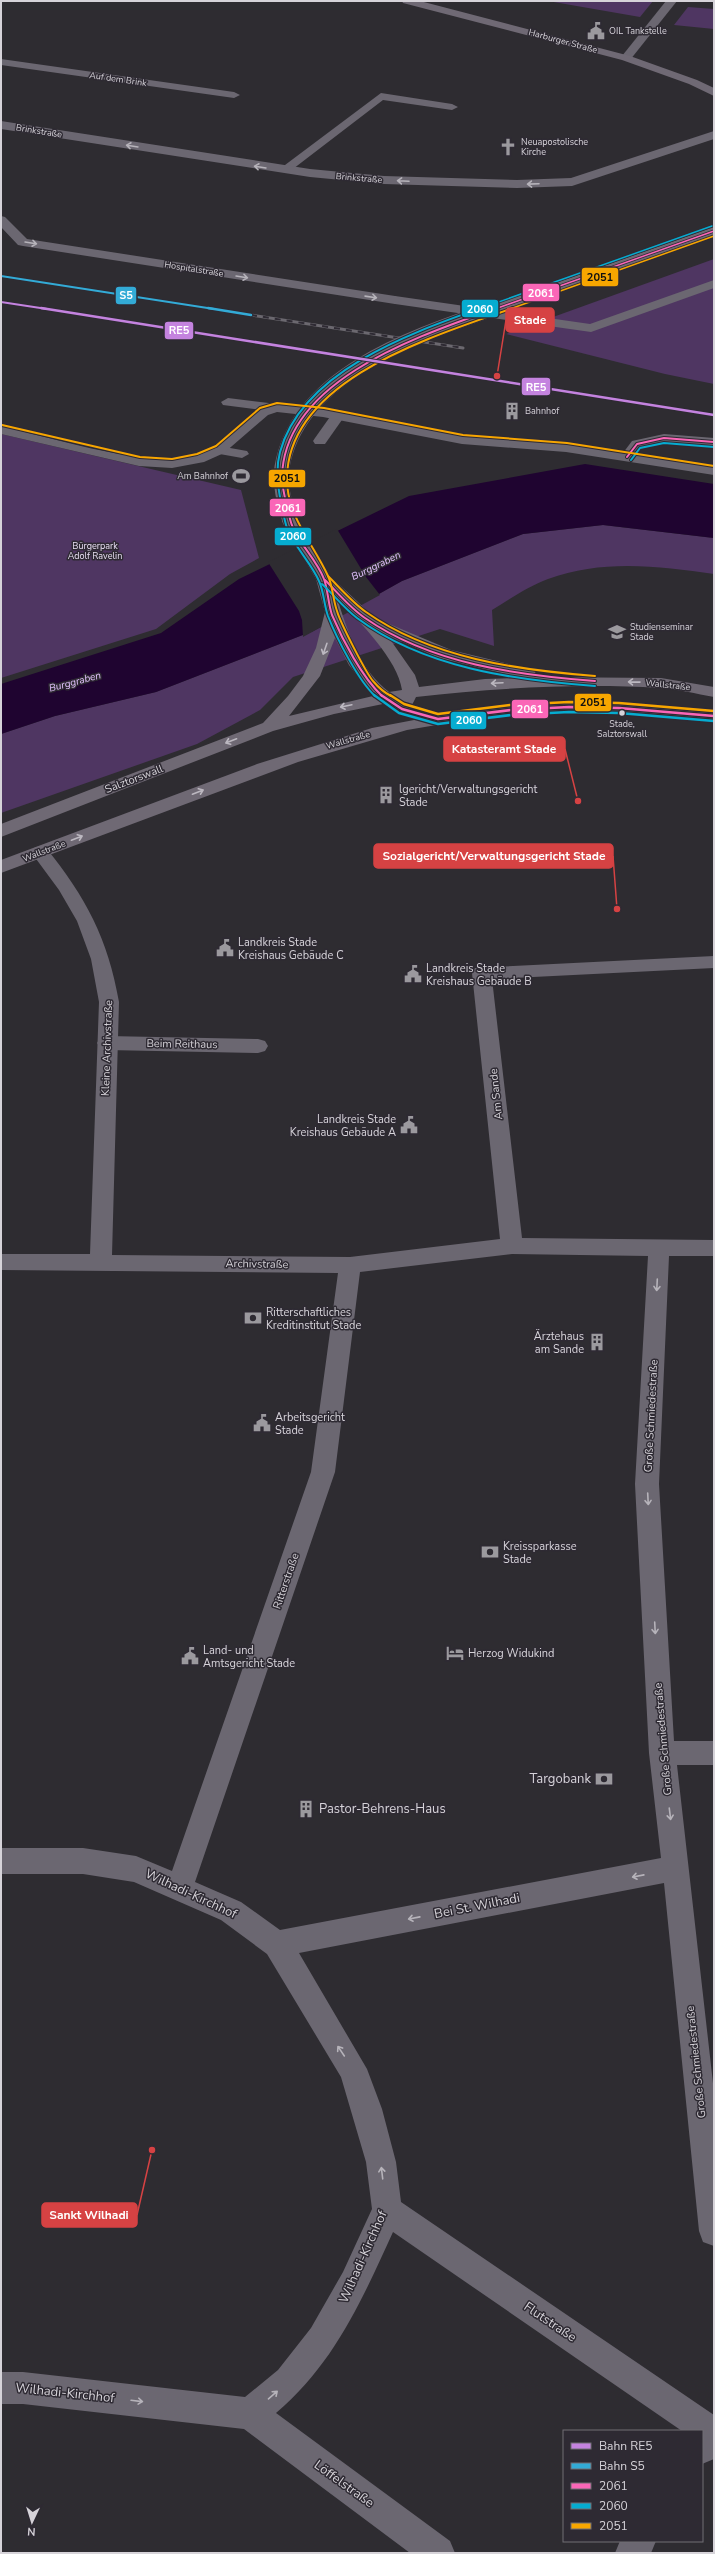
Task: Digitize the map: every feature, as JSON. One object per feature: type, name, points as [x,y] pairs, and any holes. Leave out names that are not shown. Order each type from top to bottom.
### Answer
[{"type":"main road","name":"Harburger Straße","points":[[407,1],[626,58],[693,82],[714,93]]},
{"type":"main road","points":[[372,733],[402,709],[410,693],[409,679],[369,621],[324,579],[298,538],[290,521],[283,493],[282,467],[285,454],[301,419],[333,385],[364,363],[420,337],[714,231]]},
{"type":"main road","points":[[324,579],[332,614],[361,671],[371,687],[384,698],[402,709],[438,719]]},
{"type":"main road","points":[[267,727],[302,693],[320,663],[328,639],[332,614]]},
{"type":"main road","points":[[369,621],[445,654],[507,670],[564,681]]},
{"type":"main road","name":"Wallstraße","points":[[267,727],[332,709],[384,698],[410,693],[485,684],[564,681],[661,683],[714,692]]},
{"type":"main road","name":"Wallstraße","points":[[1,867],[288,759],[372,733],[438,719],[488,712],[569,707],[619,708],[714,716]]},
{"type":"main road","name":"Salztorswall","points":[[1,831],[267,727]]},
{"type":"main road","points":[[18,824],[40,852]]},
{"type":"street","points":[[626,58],[672,1]]},
{"type":"street","name":"Auf dem Brink","points":[[1,62],[234,95]]},
{"type":"street","name":"Brinkstraße","points":[[1,125],[286,170],[384,180],[457,183],[572,182],[714,135]]},
{"type":"street","name":"Hospitalstraße","points":[[1,220],[24,242],[395,300]]},
{"type":"street","points":[[1,430],[139,462],[172,464],[199,459],[219,450],[263,412],[277,408],[337,416],[462,440],[566,448],[714,471]]},
{"type":"street","name":"Kleine Archivstraße","points":[[40,852],[68,886],[91,927],[99,947],[109,1002],[100,1262]]},
{"type":"street","name":"Am Sande","points":[[512,1246],[482,973],[714,962]]},
{"type":"street","points":[[512,1246],[659,1246],[714,1248]]},
{"type":"street","name":"Archivstraße","points":[[1,1262],[350,1265],[512,1246]]},
{"type":"street","name":"Große Schmiedestraße","points":[[659,1246],[647,1484],[662,1753],[676,1868],[714,2231]]},
{"type":"street","name":"Ritterstraße","points":[[180,1886],[323,1472],[350,1265]]},
{"type":"street","points":[[662,1753],[714,1753]]},
{"type":"street","name":"Wilhadi-Kirchhof","points":[[1,1861],[83,1861],[136,1869],[180,1886],[231,1911],[277,1944],[353,2069],[367,2109],[381,2162],[387,2210],[354,2283],[322,2339],[288,2381],[250,2414],[23,2388],[1,2388]]},
{"type":"street","name":"Bei St. Wilhadi","points":[[277,1944],[676,1868]]},
{"type":"street","name":"Flutstraße","points":[[387,2210],[714,2436]]},
{"type":"street","name":"Löffelstraße","points":[[250,2414],[438,2553]]},
{"type":"street","points":[[703,2447],[714,2436]]},
{"type":"street","points":[[632,2553],[638,2542]]},
{"type":"lane","points":[[370,88],[381,92],[381,96]]},
{"type":"lane","points":[[286,170],[381,96],[452,107]]},
{"type":"lane","points":[[395,300],[592,328],[714,284]]},
{"type":"lane","points":[[228,402],[277,408]]},
{"type":"lane","points":[[320,440],[337,416]]},
{"type":"lane","points":[[627,457],[637,444],[664,438],[714,442]]},
{"type":"lane","points":[[219,450],[242,454]]},
{"type":"lane","name":"Beim Reithaus","points":[[107,1043],[258,1046]]},
{"type":"green space","points":[[548,1],[653,1],[640,17]]},
{"type":"green space","points":[[688,7],[714,9],[714,29],[674,25]]},
{"type":"green space","points":[[714,259],[714,384],[665,374],[506,334]]},
{"type":"green space","name":"Bürgerpark Adolf Ravelin","points":[[1,434],[241,490],[259,558],[230,574],[156,629],[1,678]]},
{"type":"green space","points":[[603,525],[714,538],[714,574],[631,566],[589,569],[548,579],[527,589],[492,610],[494,646],[440,629],[293,677],[260,710],[197,744],[1,813],[1,734],[55,716],[156,692],[313,631],[402,581],[523,534]]},
{"type":"water","name":"Burggraben","points":[[585,464],[714,484],[714,538],[603,525],[523,534],[402,581],[313,631],[156,692],[55,716],[1,734],[1,684],[161,633],[239,579],[409,496]]},
{"type":"pier","points":[[337,529],[366,577],[380,595],[303,637],[302,620],[299,611],[268,562]]},
{"type":"railway","points":[[251,315],[463,348]]},
{"type":"rail line","name":"S5","points":[[1,276],[251,315]]},
{"type":"rail line","name":"RE5","points":[[1,302],[714,415]]},
{"type":"transit line","name":"2060","points":[[712,226],[457,317],[391,344],[348,368],[318,392],[297,416],[280,452],[277,478],[285,523],[319,581],[328,616],[364,686],[381,702],[399,713],[438,724],[511,715],[569,712],[619,713],[714,721]]},
{"type":"transit line","name":"2061","points":[[714,231],[459,322],[393,349],[350,372],[321,396],[301,419],[285,454],[282,478],[290,521],[324,579],[332,614],[368,683],[384,698],[402,709],[438,719],[511,710],[569,707],[619,708],[714,716]]},
{"type":"transit line","name":"2051","points":[[714,236],[461,327],[395,354],[353,376],[325,400],[305,422],[290,455],[287,478],[295,519],[329,577],[337,612],[372,680],[387,694],[404,704],[438,714],[510,705],[569,702],[619,703],[714,711]]},
{"type":"transit line","name":"2051","points":[[2,425],[140,457],[172,459],[197,454],[216,446],[260,408],[277,403],[324,408],[463,435],[567,443],[714,466]]},
{"type":"transit line","name":"2061","points":[[627,457],[637,444],[664,438],[714,442]]},
{"type":"transit line","name":"2060","points":[[631,460],[640,448],[664,443],[714,447]]},
{"type":"transit line","name":"2051","points":[[328,576],[366,612],[390,627],[416,640],[476,659],[537,670],[595,676]]},
{"type":"transit line","name":"2061","points":[[325,580],[349,605],[365,618],[390,633],[446,656],[506,671],[536,676],[595,681]]},
{"type":"transit line","name":"2060","points":[[322,584],[345,608],[361,621],[386,637],[414,650],[474,669],[504,676],[595,686]]},
{"type":"place","name":"OIL Tankstelle","points":[[596,31]]},
{"type":"place","name":"Neuapostolische Kirche","points":[[508,147]]},
{"type":"place","name":"Stade","points":[[497,376]]},
{"type":"place","name":"Bahnhof","points":[[512,411]]},
{"type":"place","name":"Am Bahnhof","points":[[241,476]]},
{"type":"place","name":"Studienseminar Stade","points":[[617,632]]},
{"type":"place","name":"Stade, Salztorswall","points":[[622,713]]},
{"type":"place","name":"lgericht/Verwaltungsgericht Stade","points":[[386,795]]},
{"type":"place","name":"Katasteramt Stade","points":[[578,801]]},
{"type":"place","name":"Sozialgericht/Verwaltungsgericht Stade","points":[[617,909]]},
{"type":"place","name":"Landkreis Stade Kreishaus Gebäude C","points":[[225,948]]},
{"type":"place","name":"Landkreis Stade Kreishaus Gebäude B","points":[[413,974]]},
{"type":"place","name":"Landkreis Stade Kreishaus Gebäude A","points":[[409,1125]]},
{"type":"place","name":"Ritterschaftliches Kreditinstitut Stade","points":[[253,1318]]},
{"type":"place","name":"Ärztehaus am Sande","points":[[597,1342]]},
{"type":"place","name":"Arbeitsgericht Stade","points":[[262,1423]]},
{"type":"place","name":"Kreissparkasse Stade","points":[[490,1552]]},
{"type":"place","name":"Herzog Widukind","points":[[455,1653]]},
{"type":"place","name":"Land- und Amtsgericht Stade","points":[[190,1656]]},
{"type":"place","name":"Targobank","points":[[604,1779]]},
{"type":"place","name":"Pastor-Behrens-Haus","points":[[306,1809]]},
{"type":"place","name":"Sankt Wilhadi","points":[[152,2150]]}]
